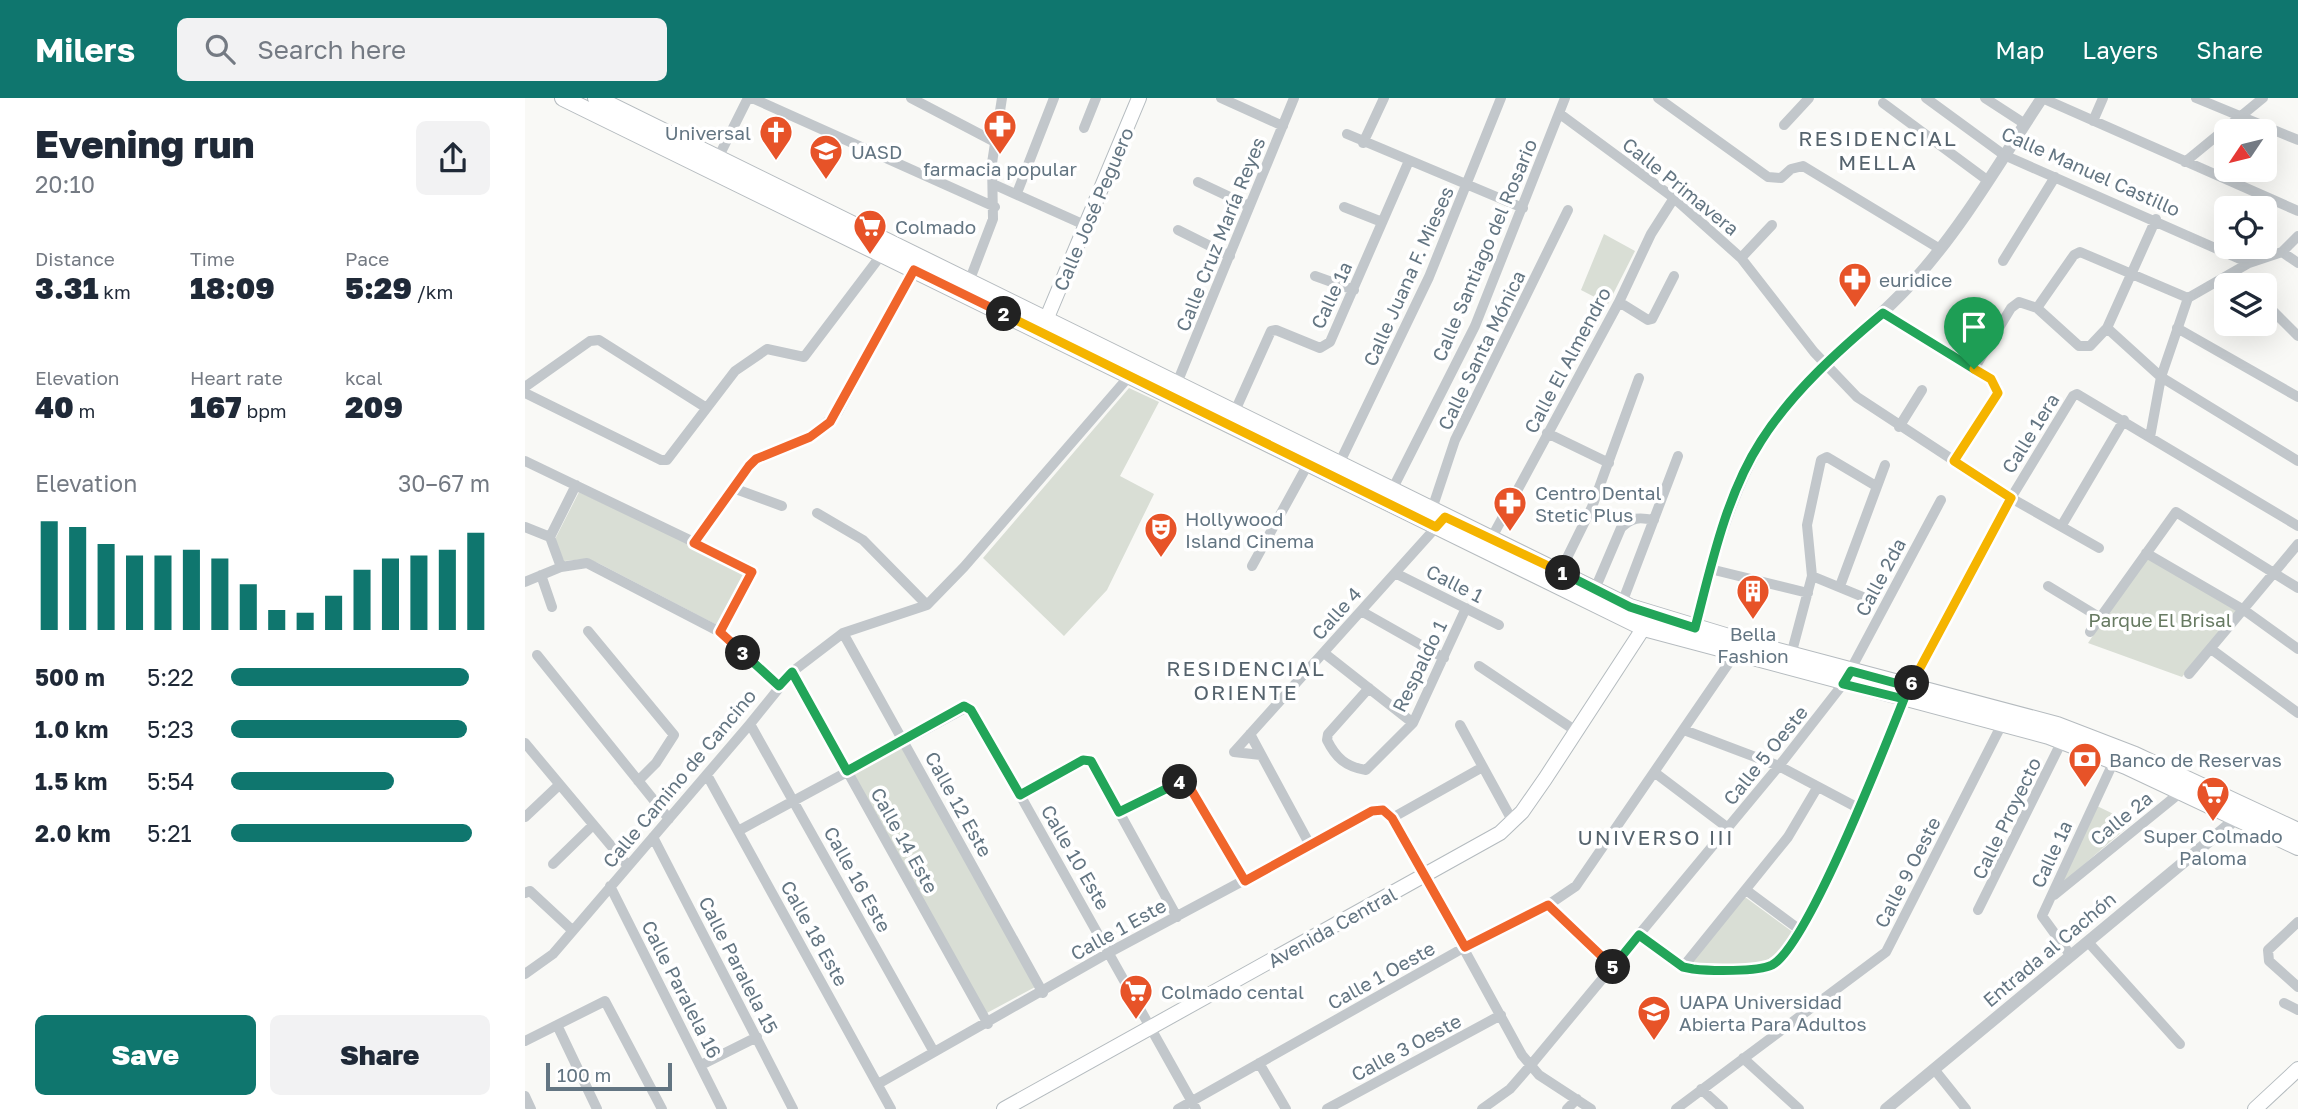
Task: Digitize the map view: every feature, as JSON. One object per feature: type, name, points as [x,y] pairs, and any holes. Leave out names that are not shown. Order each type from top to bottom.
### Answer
[{"type":"main road","points":[[562,98],[714,164],[1134,370],[1177,383],[1648,621],[1735,654],[1847,678],[2093,738],[2241,812]]},
{"type":"main road","points":[[596,98],[914,270],[1046,320],[1308,464],[1491,539],[1622,603],[1648,621],[1695,628],[1791,655],[1847,678]]},
{"type":"main road","name":"Calle José Peguero","points":[[1046,320],[1139,98]]},
{"type":"main road","name":"Avenida Central","points":[[1004,1109],[1487,842],[1513,822],[1648,621]]},
{"type":"main road","points":[[1907,693],[2062,741],[2114,761],[2181,792],[2294,833]]},
{"type":"main road","points":[[2255,1109],[2298,1069]]},
{"type":"street","points":[[714,164],[750,98],[995,207]]},
{"type":"street","points":[[911,98],[995,142]]},
{"type":"street","points":[[967,288],[990,234],[995,207],[995,142],[1002,98]]},
{"type":"street","points":[[1017,193],[1054,98]]},
{"type":"street","points":[[1084,128],[1096,98]]},
{"type":"street","points":[[1221,98],[1283,126]]},
{"type":"street","name":"Calle Cruz María Reyes","points":[[1177,383],[1294,98]]},
{"type":"street","points":[[1363,143],[1384,98]]},
{"type":"street","name":"Calle Juana F. Mieses","points":[[1339,464],[1429,277],[1501,98]]},
{"type":"street","name":"Calle Santiago del Rosario","points":[[1392,490],[1475,326],[1565,98]]},
{"type":"street","points":[[1658,98],[1768,177],[1781,178],[1791,169],[1803,166],[1940,248]]},
{"type":"street","points":[[1784,125],[1809,98]]},
{"type":"street","name":"Calle Manuel Castillo","points":[[1926,98],[2004,155],[2156,219],[2249,263]]},
{"type":"street","points":[[1985,98],[2025,124]]},
{"type":"street","points":[[1695,628],[1718,539],[1760,442],[1788,405],[1826,365],[1883,313],[1940,248],[2042,98],[2298,211]]},
{"type":"street","points":[[2093,121],[2103,98]]},
{"type":"street","points":[[2196,98],[2298,140]]},
{"type":"street","points":[[2185,162],[2263,98]]},
{"type":"street","points":[[1883,103],[1987,180]]},
{"type":"street","name":"Calle Primavera","points":[[1560,114],[1674,198],[1741,258],[1826,365],[1857,397],[2011,498],[2099,548]]},
{"type":"street","points":[[1347,134],[1408,163],[1523,208]]},
{"type":"street","name":"Calle 1a","points":[[1235,411],[1271,331],[1276,330],[1319,348],[1330,342],[1408,163]]},
{"type":"street","points":[[2003,261],[2056,177]]},
{"type":"street","points":[[1198,182],[1249,206]]},
{"type":"street","points":[[993,184],[1087,226]]},
{"type":"street","name":"Calle El Almendro","points":[[1491,539],[1619,302],[1651,234],[1674,198]]},
{"type":"street","points":[[1344,207],[1382,222]]},
{"type":"street","name":"Calle Santa Mónica","points":[[1438,517],[1455,440],[1568,210]]},
{"type":"street","points":[[1974,369],[2014,305],[2023,301],[2037,308],[2082,348],[2090,346],[2107,328],[2156,219]]},
{"type":"street","points":[[1741,258],[1772,225]]},
{"type":"street","points":[[1178,230],[1230,256]]},
{"type":"street","points":[[2233,273],[2249,263],[2282,251],[2298,236]]},
{"type":"street","points":[[2282,251],[2298,263]]},
{"type":"street","points":[[2037,308],[2074,255],[2080,252],[2188,298]]},
{"type":"street","points":[[525,393],[664,461],[674,454],[705,407],[735,371],[767,349],[804,358],[882,254]]},
{"type":"street","points":[[694,543],[756,459],[810,437],[830,422],[914,270]]},
{"type":"street","points":[[1315,276],[1354,290]]},
{"type":"street","points":[[1619,302],[1648,320],[1652,319],[1674,276]]},
{"type":"street","points":[[2150,437],[2161,377],[2188,298],[2214,284]]},
{"type":"street","points":[[1883,313],[1991,379],[1998,393],[1954,461]]},
{"type":"street","points":[[2277,315],[2298,336]]},
{"type":"street","points":[[2107,328],[2161,377],[2298,461]]},
{"type":"street","points":[[2177,328],[2298,397]]},
{"type":"street","points":[[525,387],[590,341],[599,340],[705,407]]},
{"type":"street","name":"Calle Camino de Cancino","points":[[525,974],[553,954],[792,672],[843,633],[927,605],[964,568],[1134,370]]},
{"type":"street","points":[[1560,572],[1592,507],[1639,378]]},
{"type":"street","points":[[1899,427],[1922,390]]},
{"type":"street","name":"Calle 1era","points":[[1683,967],[1703,970],[1771,965],[1800,930],[1860,809],[1907,693],[2011,498],[2073,396],[2082,396],[2124,420]]},
{"type":"street","points":[[2062,525],[2124,420],[2298,526]]},
{"type":"street","points":[[1547,433],[1609,463]]},
{"type":"street","points":[[1622,603],[1678,456]]},
{"type":"street","points":[[1791,655],[1812,576],[1807,525],[1821,460],[1827,457],[1876,486]]},
{"type":"street","points":[[525,461],[752,572],[720,632]]},
{"type":"street","points":[[1252,566],[1308,464]]},
{"type":"street","points":[[1840,586],[1885,465]]},
{"type":"street","points":[[561,567],[550,537],[576,485]]},
{"type":"street","points":[[733,488],[782,506]]},
{"type":"street","name":"Calle 2da","points":[[1847,678],[1941,500]]},
{"type":"street","points":[[2090,632],[2176,512],[2298,588]]},
{"type":"street","points":[[817,513],[863,540],[927,605]]},
{"type":"street","name":"Calle 4","points":[[1261,755],[1234,752],[1395,573],[1438,517]]},
{"type":"street","points":[[1595,589],[1621,528],[1638,517],[1654,520]]},
{"type":"street","points":[[525,527],[550,537]]},
{"type":"street","points":[[2189,674],[2298,544]]},
{"type":"street","points":[[2146,553],[2244,610],[2298,649]]},
{"type":"street","points":[[525,582],[561,567],[587,563],[720,632],[779,686]]},
{"type":"street","points":[[1710,569],[1808,593]]},
{"type":"street","name":"Calle 1","points":[[1395,573],[1499,625]]},
{"type":"street","points":[[541,575],[552,607]]},
{"type":"street","points":[[1812,576],[1863,597]]},
{"type":"street","points":[[2048,586],[2099,617]]},
{"type":"street","name":"Respaldo 1","points":[[1369,688],[1328,734],[1327,740],[1341,760],[1352,768],[1372,767],[1413,723],[1466,608]]},
{"type":"street","points":[[1360,611],[1444,658]]},
{"type":"street","points":[[588,631],[674,736],[656,762],[638,781]]},
{"type":"street","name":"Calle 12 Este","points":[[843,633],[1043,992]]},
{"type":"street","points":[[2211,649],[2298,713]]},
{"type":"street","points":[[1324,653],[1413,723]]},
{"type":"street","name":"Calle 1 Oeste","points":[[1178,1109],[1194,1105],[1259,1063],[1465,947],[1548,905],[1581,879],[1735,654]]},
{"type":"street","points":[[537,655],[669,819]]},
{"type":"street","points":[[1479,666],[1576,731]]},
{"type":"street","name":"Calle 14 Este","points":[[792,672],[988,1024]]},
{"type":"street","name":"Calle 5 Oeste","points":[[1482,1109],[1502,1096],[1530,1066],[1779,766],[1847,678]]},
{"type":"street","name":"Calle 10 Este","points":[[903,740],[967,707],[1020,795],[1194,1105]]},
{"type":"street","name":"Calle 16 Este","points":[[750,724],[934,1052]]},
{"type":"street","name":"Calle 9 Oeste","points":[[1676,1109],[1886,952],[2002,724]]},
{"type":"street","points":[[1459,725],[1513,822]]},
{"type":"street","points":[[1683,730],[1779,766],[1860,809]]},
{"type":"street","points":[[1250,734],[1310,845]]},
{"type":"street","points":[[738,831],[903,740]]},
{"type":"street","name":"Calle Proyecto","points":[[1978,910],[2024,825],[2062,741]]},
{"type":"street","points":[[525,743],[529,753],[628,866]]},
{"type":"street","points":[[1020,795],[1083,760],[1091,761],[1177,916]]},
{"type":"street","name":"Calle 1a","points":[[2071,956],[2043,921],[2050,898],[2114,761]]},
{"type":"street","points":[[1481,768],[1392,818],[1530,1066],[1591,1109]]},
{"type":"street","points":[[1654,772],[1728,828]]},
{"type":"street","name":"Calle 18 Este","points":[[707,775],[891,1109]]},
{"type":"street","points":[[1119,812],[1185,780],[1245,881]]},
{"type":"street","points":[[525,817],[558,786]]},
{"type":"street","points":[[1639,935],[1683,967],[1788,837],[1817,788]]},
{"type":"street","name":"Calle 2a","points":[[2050,898],[2181,792]]},
{"type":"street","name":"Calle 1 Este","points":[[879,1084],[1177,916],[1377,809],[1392,818]]},
{"type":"street","name":"Entrada al Cachón","points":[[1886,1109],[2241,812]]},
{"type":"street","points":[[553,864],[592,826]]},
{"type":"street","name":"Calle Paralela 15","points":[[653,837],[793,1109]]},
{"type":"street","name":"Calle Paralela 16","points":[[610,886],[722,1109]]},
{"type":"street","points":[[1746,890],[1800,930]]},
{"type":"street","points":[[525,893],[530,891],[572,930]]},
{"type":"street","points":[[1548,905],[1612,969]]},
{"type":"street","points":[[2298,922],[2268,950],[2269,961],[2298,987]]},
{"type":"street","points":[[2088,942],[2180,1044]]},
{"type":"street","points":[[525,1041],[605,1002],[662,1109]]},
{"type":"street","points":[[2284,1003],[2298,1010]]},
{"type":"street","name":"Calle 3 Oeste","points":[[1327,1109],[1501,1015]]},
{"type":"street","points":[[557,1025],[597,1109]]},
{"type":"street","points":[[701,1065],[757,1037]]},
{"type":"street","points":[[1743,1058],[1800,1109]]},
{"type":"street","points":[[1259,1063],[1286,1109]]},
{"type":"street","points":[[1934,1069],[1966,1109]]},
{"type":"street","points":[[1701,1089],[1723,1109]]},
{"type":"street","points":[[525,1096],[531,1109]]},
{"type":"street","points":[[1567,1109],[1577,1099]]},
{"type":"green space","points":[[1604,234],[1635,251],[1608,304],[1581,290]]},
{"type":"green space","points":[[1129,388],[1159,402],[1120,476],[1154,494],[1107,590],[1064,636],[983,558]]},
{"type":"green space","points":[[579,492],[747,571],[719,626],[598,563],[586,559],[564,561],[554,541]]},
{"type":"green space","name":"Parque El Brisal","points":[[2146,557],[2237,611],[2182,677],[2088,643]]},
{"type":"green space","points":[[901,745],[1037,986],[985,1014],[852,772]]},
{"type":"green space","points":[[2097,806],[2132,823],[2059,886]]},
{"type":"green space","points":[[1745,897],[1794,933],[1779,957],[1746,970],[1688,964]]},
{"type":"place","name":"farmacia popular","points":[[1000,156]]},
{"type":"place","name":"Universal","points":[[776,162]]},
{"type":"place","name":"UASD","points":[[826,181]]},
{"type":"place","name":"Colmado","points":[[870,256]]},
{"type":"place","name":"euridice","points":[[1855,309]]},
{"type":"place","name":"Centro Dental Stetic Plus","points":[[1510,533]]},
{"type":"place","name":"Hollywood Island Cinema","points":[[1161,559]]},
{"type":"place","name":"Bella Fashion","points":[[1753,621]]},
{"type":"place","name":"Banco de Reservas","points":[[2085,789]]},
{"type":"place","name":"Super Colmado Paloma","points":[[2213,823]]},
{"type":"place","name":"Colmado cental","points":[[1136,1021]]},
{"type":"place","name":"UAPA Universidad Abierta Para Adultos","points":[[1654,1042]]},
{"type":"district","name":"RESIDENCIAL MELLA","points":[[1878,150]]},
{"type":"district","name":"RESIDENCIAL ORIENTE","points":[[1246,680]]},
{"type":"district","name":"UNIVERSO III","points":[[1656,837]]},
{"type":"route","points":[[914,270],[1436,527],[1445,517],[1630,607],[1695,628],[1718,539],[1760,442],[1788,405],[1850,340],[1883,313],[1974,369],[1995,383],[1998,393],[1954,461],[2011,498],[1910,687],[1851,671],[1843,684],[1904,699],[1860,809],[1800,930],[1777,961],[1764,967],[1703,970],[1683,967],[1639,935],[1612,969],[1548,905],[1465,947],[1392,818],[1383,810],[1377,809],[1245,881],[1185,780],[1119,812],[1091,761],[1083,760],[1020,795],[971,710],[964,706],[847,771],[792,672],[779,686],[720,632],[752,574],[750,569],[694,543],[756,459],[810,437],[830,422],[848,395],[914,270]]}]
